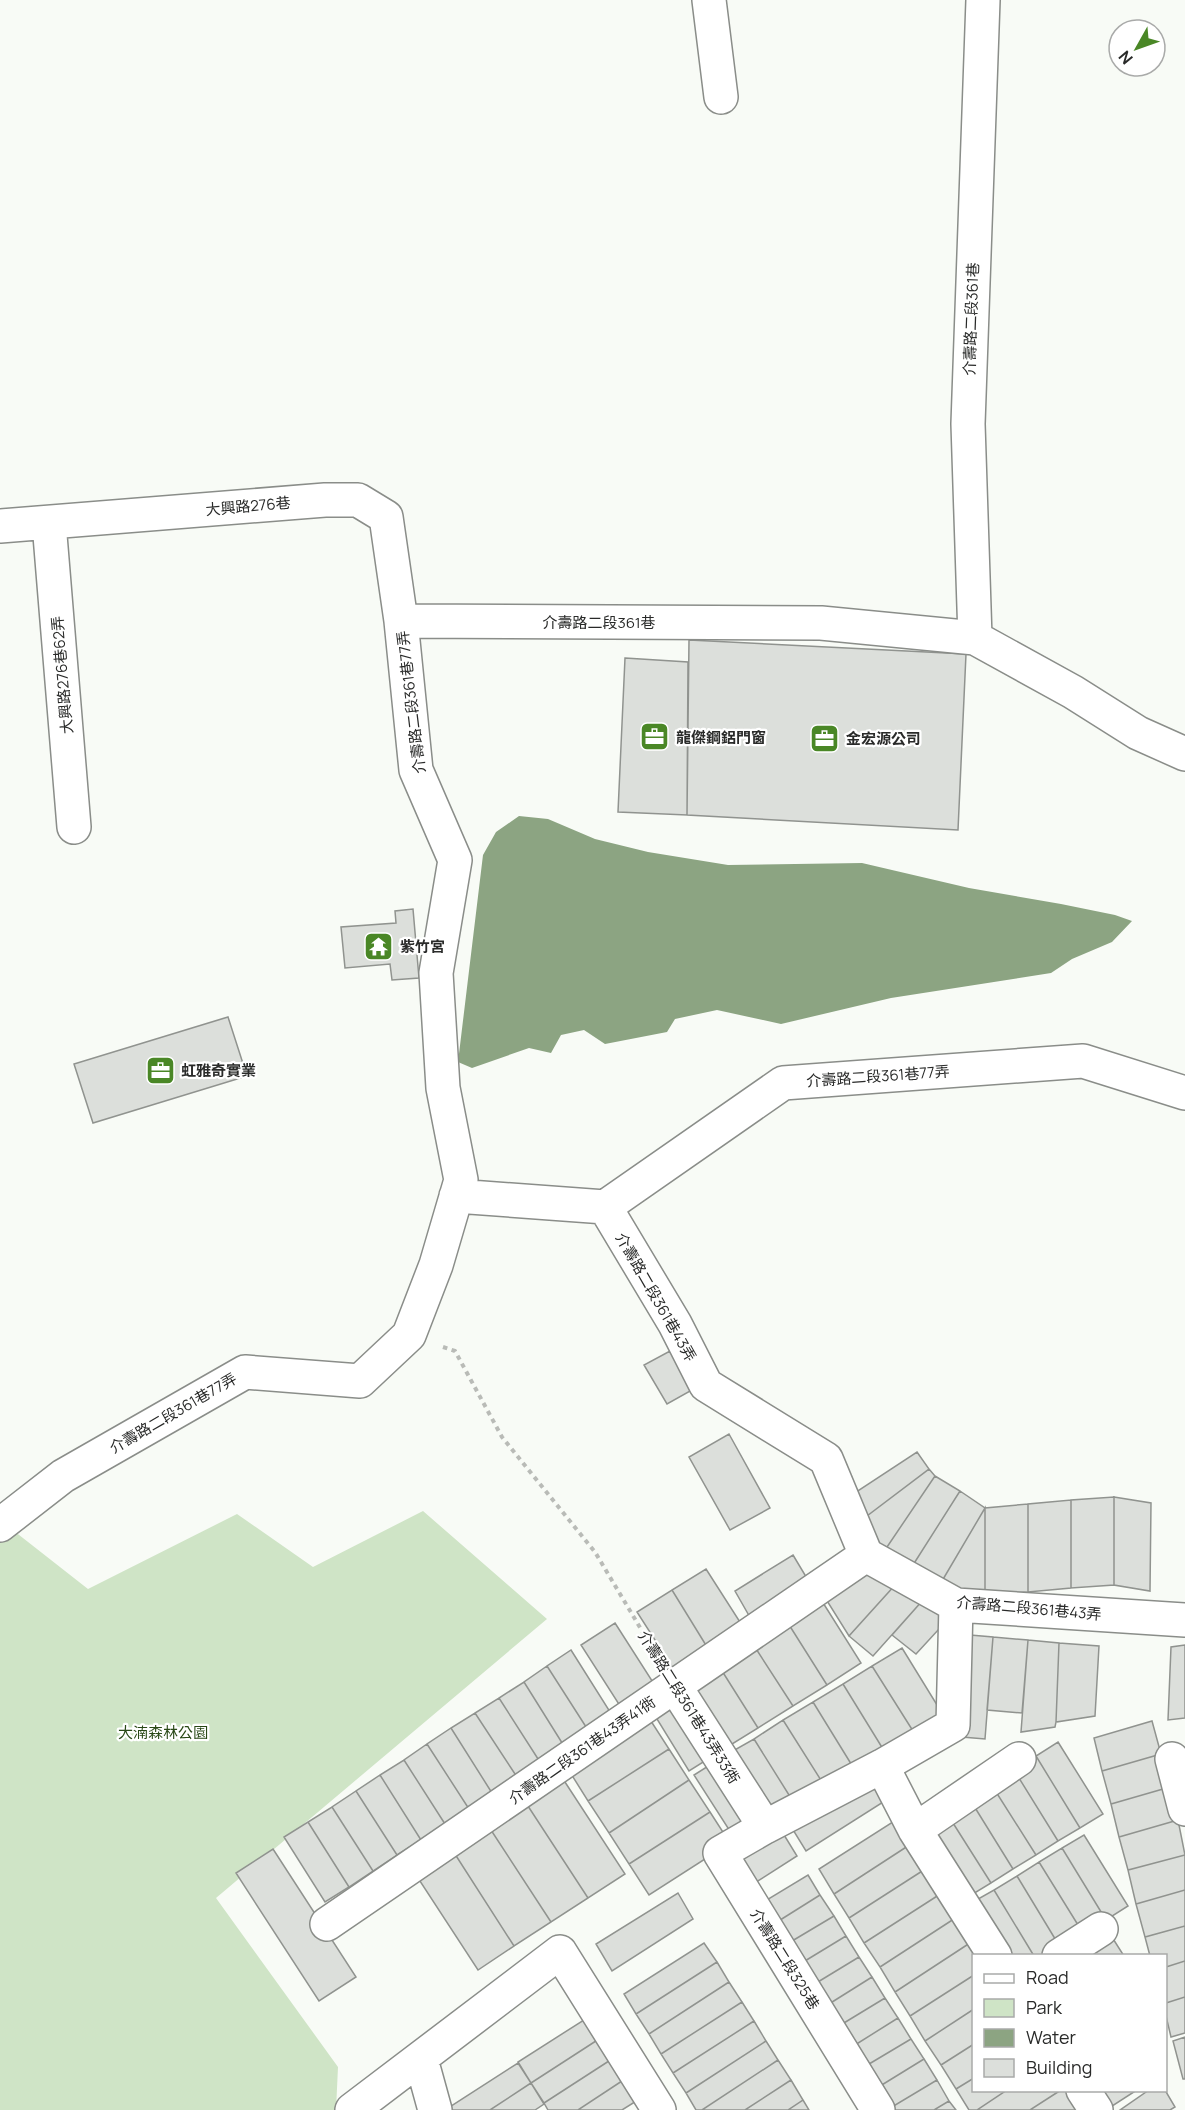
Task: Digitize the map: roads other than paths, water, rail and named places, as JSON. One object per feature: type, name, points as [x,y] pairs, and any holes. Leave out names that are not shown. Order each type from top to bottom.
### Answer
[{"type":"street","points":[[710,0],[721,97]]},
{"type":"street","name":"介壽路二段361巷","points":[[975,638],[968,424],[983,0]]},
{"type":"street","name":"大興路276巷","points":[[0,526],[325,500],[358,500],[386,517],[401,621]]},
{"type":"street","name":"大興路276巷62弄","points":[[49,522],[74,827]]},
{"type":"street","name":"介壽路二段361巷","points":[[401,621],[821,623],[975,638],[1073,692],[1138,733],[1185,753]]},
{"type":"street","name":"介壽路二段361巷77弄","points":[[0,1525],[63,1476],[245,1372],[360,1381],[408,1335],[436,1265],[461,1180],[442,1088],[436,973],[455,860],[416,770],[401,621]]},
{"type":"street","name":"介壽路二段361巷77弄","points":[[605,1208],[783,1083],[1083,1061],[1185,1093]]},
{"type":"street","points":[[456,1196],[605,1208]]},
{"type":"street","name":"介壽路二段361巷43弄","points":[[605,1208],[675,1324],[706,1385],[826,1460],[866,1555],[956,1605],[1185,1620]]},
{"type":"street","name":"介壽路二段361巷43弄41衖","points":[[327,1924],[866,1555]]},
{"type":"street","points":[[765,1827],[882,1766],[953,1725],[956,1605]]},
{"type":"street","name":"介壽路二段361巷43弄33衖","points":[[674,1685],[765,1827]]},
{"type":"street","points":[[915,1830],[1019,1759]]},
{"type":"street","points":[[1172,1759],[1185,1809]]},
{"type":"street","points":[[882,1766],[915,1830],[993,1954]]},
{"type":"street","name":"介壽路二段325巷","points":[[765,1827],[720,1853],[878,2110]]},
{"type":"street","points":[[1062,1954],[1101,1929]]},
{"type":"street","points":[[352,2110],[560,1952],[659,2110]]},
{"type":"street","points":[[421,2059],[435,2110]]},
{"type":"street","points":[[1084,2092],[1096,2110]]},
{"type":"water","points":[[519,816],[548,819],[595,839],[648,852],[728,865],[862,863],[969,888],[1115,915],[1132,921],[1112,942],[1072,959],[1051,973],[891,998],[781,1024],[717,1010],[675,1019],[667,1032],[605,1044],[584,1030],[561,1035],[551,1053],[529,1048],[472,1068],[458,1062],[483,855],[496,832]]},
{"type":"place","name":"龍傑鋼鋁門窗","points":[[655,737]]},
{"type":"place","name":"金宏源公司","points":[[825,738]]},
{"type":"place","name":"紫竹宮","points":[[379,946]]},
{"type":"place","name":"虹雅奇實業","points":[[160,1070]]},
{"type":"park label","name":"大湳森林公園","points":[[163,1732]]}]
